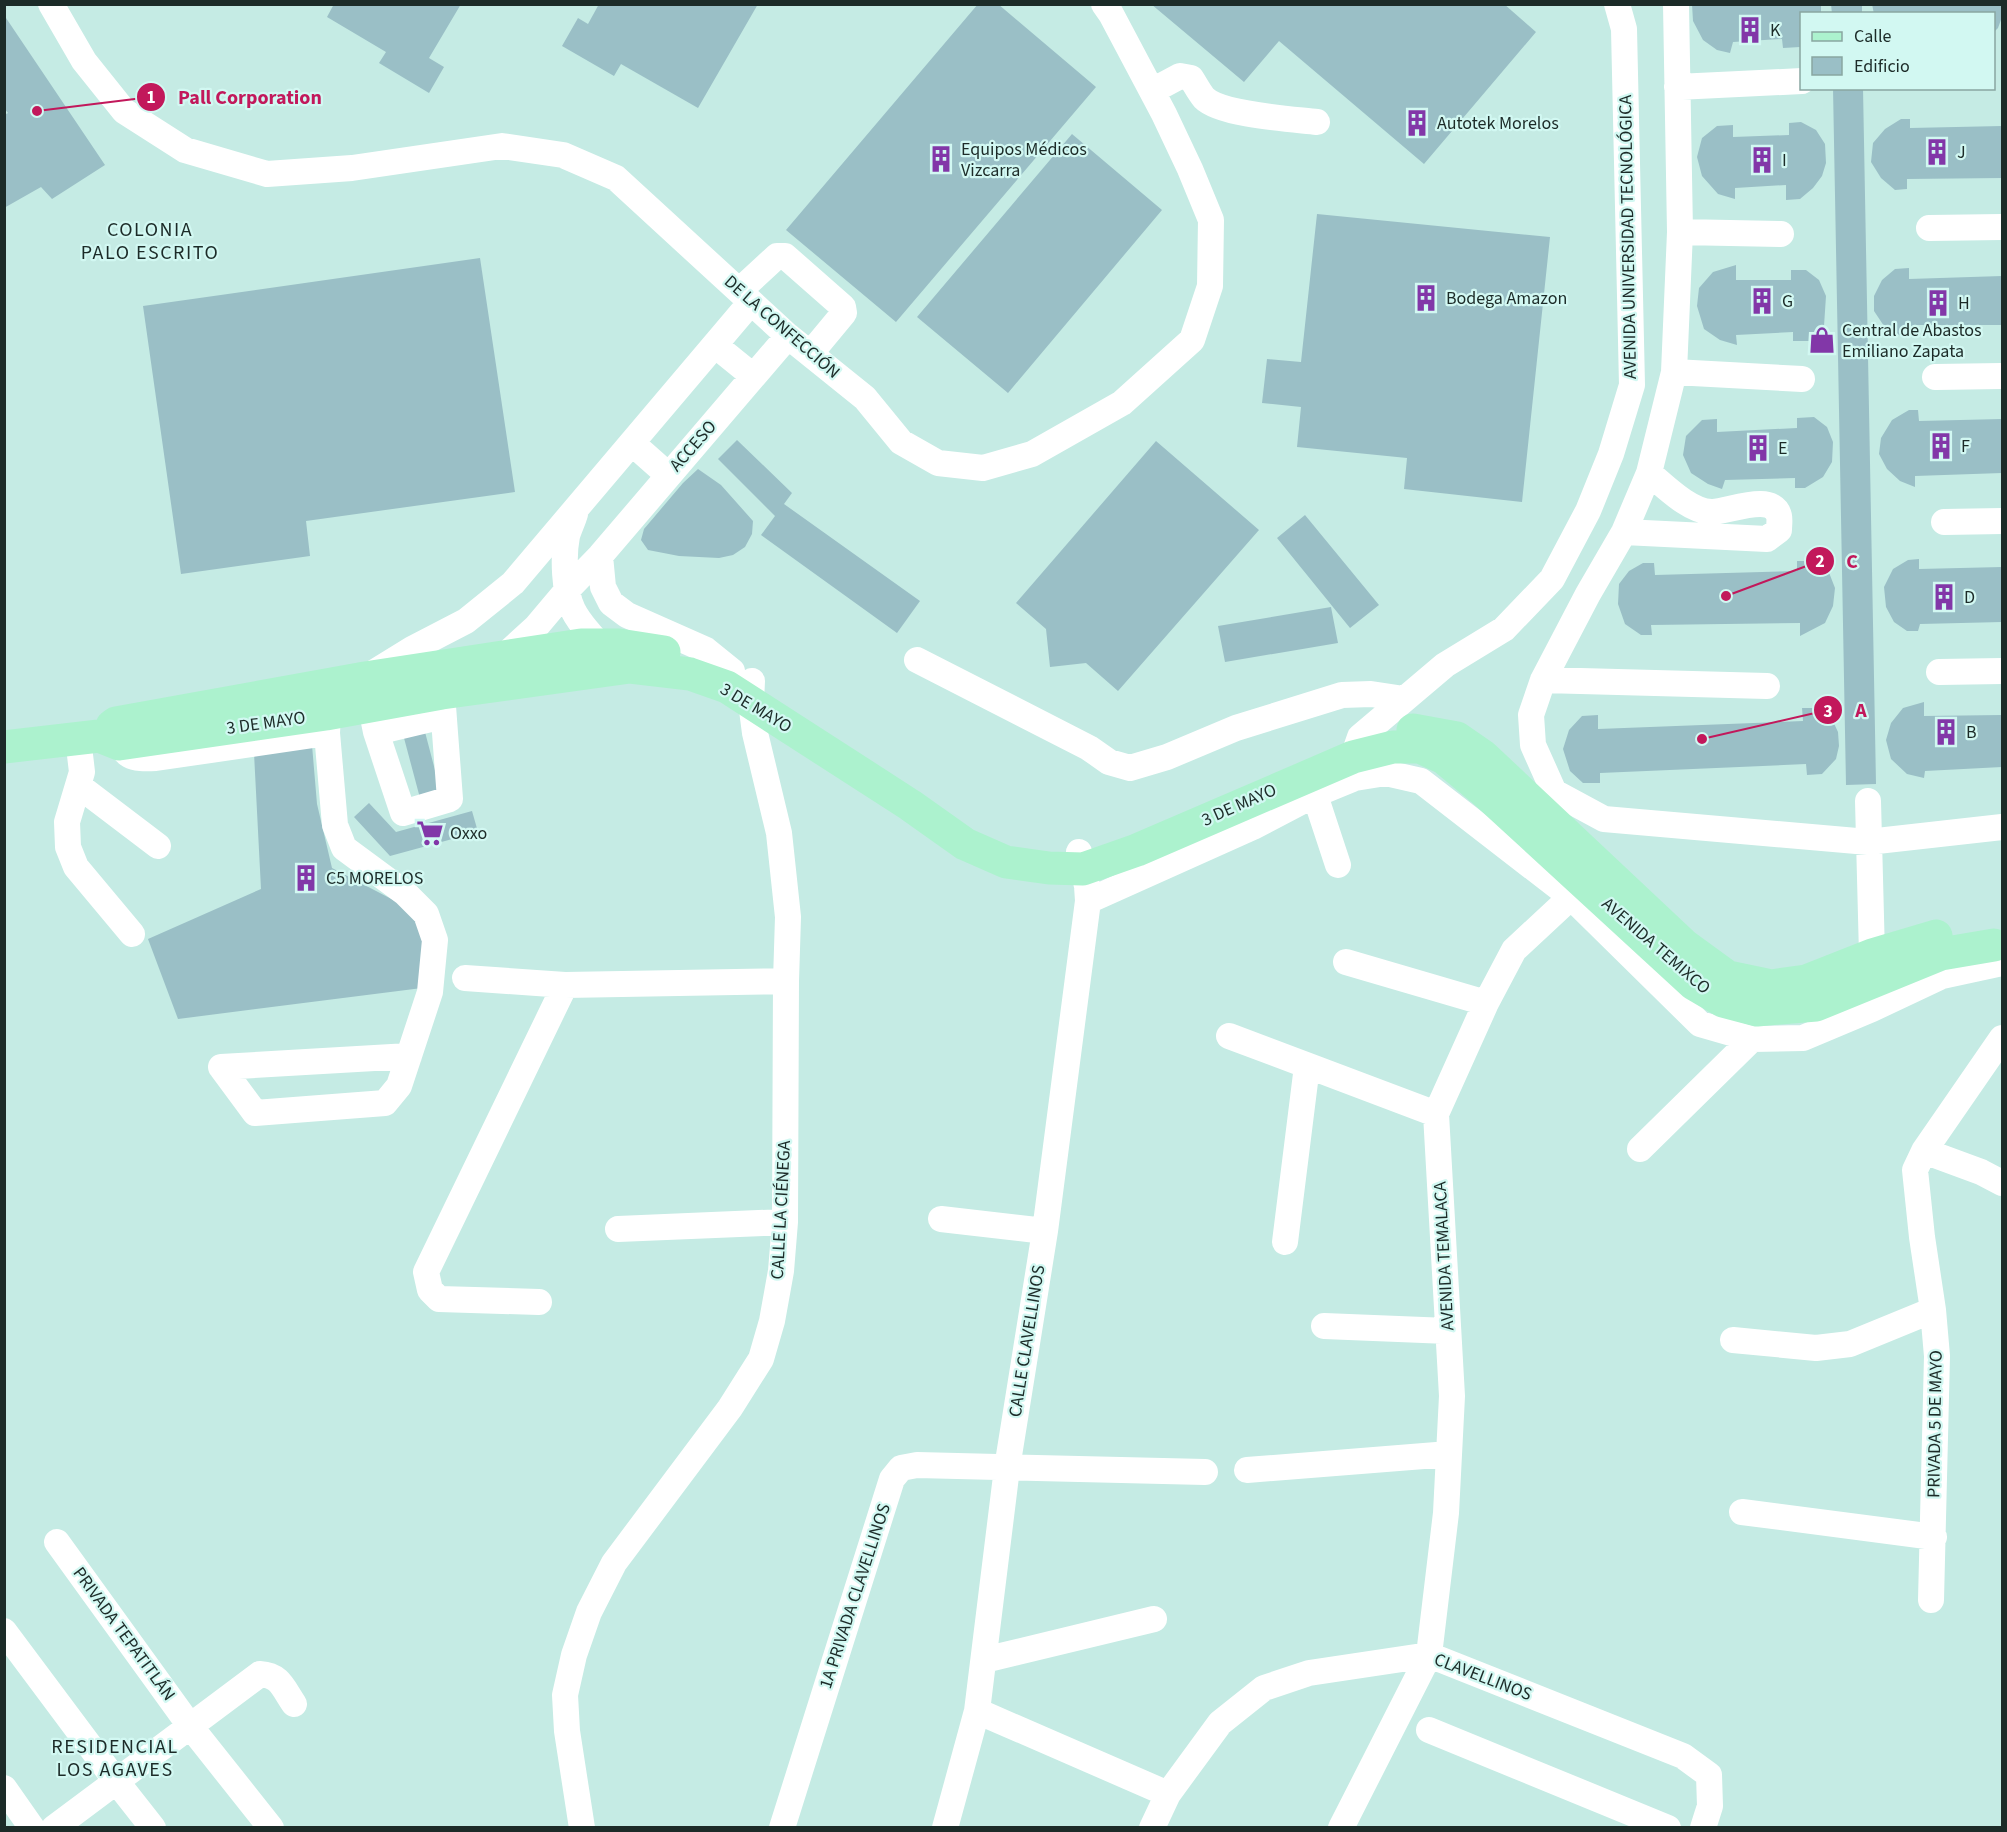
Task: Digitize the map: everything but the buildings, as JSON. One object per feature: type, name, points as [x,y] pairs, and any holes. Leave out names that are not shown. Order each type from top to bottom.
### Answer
[{"type":"main road","points":[[443,692],[502,658],[582,645],[619,645],[686,657],[744,684]]},
{"type":"main road","name":"3 DE MAYO","points":[[4,747],[370,705],[443,692],[624,668],[690,674],[727,687],[744,684],[965,844],[1006,862],[1049,868],[1137,850],[1312,785],[1356,757],[1393,747],[1420,747]]},
{"type":"main road","points":[[1081,860],[1331,747],[1356,757],[1376,732],[1418,730],[1457,738],[1483,756],[1684,945],[1728,977],[1771,986],[1874,968]]},
{"type":"main road","name":"AVENIDA TEMIXCO","points":[[1420,747],[1444,758],[1694,984],[1723,1001],[1757,1011],[1816,1005],[1874,968],[1941,954],[2000,953]]},
{"type":"street","name":"DE LA CONFECCIÓN","points":[[51,4],[84,61],[124,111],[185,150],[267,174],[352,168],[502,146],[563,155],[616,178],[788,336],[865,398],[901,442],[938,463],[983,468],[1032,454],[1122,403],[1192,340],[1210,286],[1211,220],[1190,169],[1152,91],[1112,14],[1104,4]]},
{"type":"street","name":"AVENIDA UNIVERSIDAD TECNOLÓGICA","points":[[1356,757],[1404,699],[1444,665],[1504,629],[1552,579],[1592,501],[1611,454],[1632,385],[1624,29],[1617,4]]},
{"type":"street","points":[[1676,4],[1680,232],[1674,372],[1649,473],[1624,532],[1588,594],[1543,680],[1531,715],[1533,745],[1554,792],[1604,819],[1868,842],[2002,827]]},
{"type":"street","points":[[1152,91],[1180,76],[1191,78],[1204,99],[1222,107],[1263,116],[1317,122]]},
{"type":"street","points":[[1677,87],[1800,81]]},
{"type":"street","points":[[1929,228],[2002,227]]},
{"type":"street","points":[[1680,232],[1781,234]]},
{"type":"street","points":[[443,692],[450,799],[403,813],[370,705],[412,649],[466,621],[513,583],[716,346],[745,296],[777,256],[785,256],[843,307],[844,313],[810,354]]},
{"type":"street","name":"ACCESO","points":[[474,689],[502,658],[536,627],[600,556],[788,336]]},
{"type":"street","points":[[716,346],[753,376]]},
{"type":"street","points":[[1674,372],[1803,379]]},
{"type":"street","points":[[1935,377],[2002,376]]},
{"type":"street","points":[[633,444],[668,475]]},
{"type":"street","points":[[1624,532],[1767,539],[1779,530],[1779,514],[1772,506],[1756,504],[1711,512],[1687,504],[1649,473]]},
{"type":"street","points":[[579,506],[567,536],[565,561],[573,610],[600,645],[624,668]]},
{"type":"street","points":[[1944,522],[2002,521]]},
{"type":"street","points":[[600,556],[603,586],[611,603],[627,615],[706,650],[744,684]]},
{"type":"street","points":[[917,660],[1089,748],[1109,762],[1130,768],[1167,757],[1236,728],[1342,695],[1371,694],[1404,699]]},
{"type":"street","points":[[1939,672],[2002,671]]},
{"type":"street","points":[[1543,680],[1767,686]]},
{"type":"street","name":"CALLE LA CIÉNEGA","points":[[582,1827],[567,1731],[565,1695],[574,1655],[589,1612],[614,1563],[730,1408],[761,1359],[772,1321],[781,1271],[785,1222],[788,917],[779,833],[744,684]]},
{"type":"street","points":[[328,710],[334,825],[344,848],[405,893],[426,914],[435,940],[429,992],[409,1056],[399,1086],[385,1103],[255,1113],[221,1067],[409,1056]]},
{"type":"street","points":[[103,735],[82,772],[67,822],[68,847],[76,867],[132,934]]},
{"type":"street","points":[[1356,757],[1386,773],[1421,781],[1571,897],[1700,1024],[1752,1039],[1803,1038],[1942,976],[2000,953]]},
{"type":"street","points":[[1088,901],[1252,827],[1312,785],[1338,865]]},
{"type":"street","points":[[79,786],[158,846]]},
{"type":"street","points":[[1868,801],[1874,968]]},
{"type":"street","name":"CALLE CLAVELLINOS","points":[[945,1827],[976,1711],[1007,1468],[1045,1231],[1088,901],[1081,860]]},
{"type":"street","name":"AVENIDA TEMALACA","points":[[1429,1655],[1446,1514],[1452,1396],[1436,1114],[1486,1003],[1514,950],[1571,897]]},
{"type":"street","points":[[1346,962],[1486,1003]]},
{"type":"street","points":[[465,978],[565,985],[786,981]]},
{"type":"street","points":[[538,1302],[439,1299],[430,1290],[426,1272],[565,985]]},
{"type":"street","points":[[1229,1036],[1436,1114]]},
{"type":"street","name":"PRIVADA 5 DE MAYO","points":[[1931,1600],[1937,1356],[1915,1170],[1924,1151],[2002,1038]]},
{"type":"street","points":[[1640,1149],[1752,1039]]},
{"type":"street","points":[[1285,1242],[1306,1066]]},
{"type":"street","points":[[1924,1151],[1981,1172],[2002,1183]]},
{"type":"street","points":[[941,1219],[1045,1231]]},
{"type":"street","points":[[618,1229],[785,1222]]},
{"type":"street","points":[[1733,1340],[1816,1348],[1850,1344],[1933,1310]]},
{"type":"street","points":[[1324,1326],[1448,1330]]},
{"type":"street","points":[[1247,1470],[1449,1455]]},
{"type":"street","name":"1A PRIVADA CLAVELLINOS","points":[[782,1827],[892,1479],[901,1468],[917,1465],[1205,1472]]},
{"type":"street","points":[[1742,1512],[1934,1538]]},
{"type":"street","name":"PRIVADA TEPATITLÁN","points":[[57,1542],[190,1726],[271,1827]]},
{"type":"street","points":[[984,1660],[1154,1619]]},
{"type":"street","points":[[4,1631],[153,1827]]},
{"type":"street","points":[[1341,1827],[1429,1655]]},
{"type":"street","name":"CLAVELLINOS","points":[[1152,1827],[1168,1794],[1220,1723],[1264,1688],[1309,1673],[1429,1655],[1683,1756],[1709,1775],[1710,1806],[1703,1827]]},
{"type":"street","points":[[54,1827],[260,1674],[270,1675],[277,1679],[294,1704]]},
{"type":"street","points":[[976,1711],[1168,1794]]},
{"type":"street","points":[[1429,1730],[1668,1827]]},
{"type":"street","points":[[4,1788],[32,1827]]},
{"type":"place","name":"K","points":[[1750,30]]},
{"type":"place","name":"Pall Corporation","points":[[37,111]]},
{"type":"place","name":"Autotek Morelos","points":[[1417,123]]},
{"type":"place","name":"J","points":[[1937,152]]},
{"type":"place","name":"Equipos Médicos Vizcarra","points":[[941,159]]},
{"type":"place","name":"I","points":[[1762,160]]},
{"type":"place","name":"Bodega Amazon","points":[[1426,298]]},
{"type":"place","name":"G","points":[[1762,301]]},
{"type":"place","name":"H","points":[[1938,303]]},
{"type":"place","name":"Central de Abastos Emiliano Zapata","points":[[1822,340]]},
{"type":"place","name":"F","points":[[1941,446]]},
{"type":"place","name":"E","points":[[1758,448]]},
{"type":"place","name":"C","points":[[1726,596]]},
{"type":"place","name":"D","points":[[1944,597]]},
{"type":"place","name":"B","points":[[1946,732]]},
{"type":"place","name":"A","points":[[1702,739]]},
{"type":"place","name":"Oxxo","points":[[430,833]]},
{"type":"place","name":"C5 MORELOS","points":[[306,878]]},
{"type":"district","name":"COLONIA PALO ESCRITO","points":[[150,242]]},
{"type":"district","name":"RESIDENCIAL LOS AGAVES","points":[[115,1758]]}]
